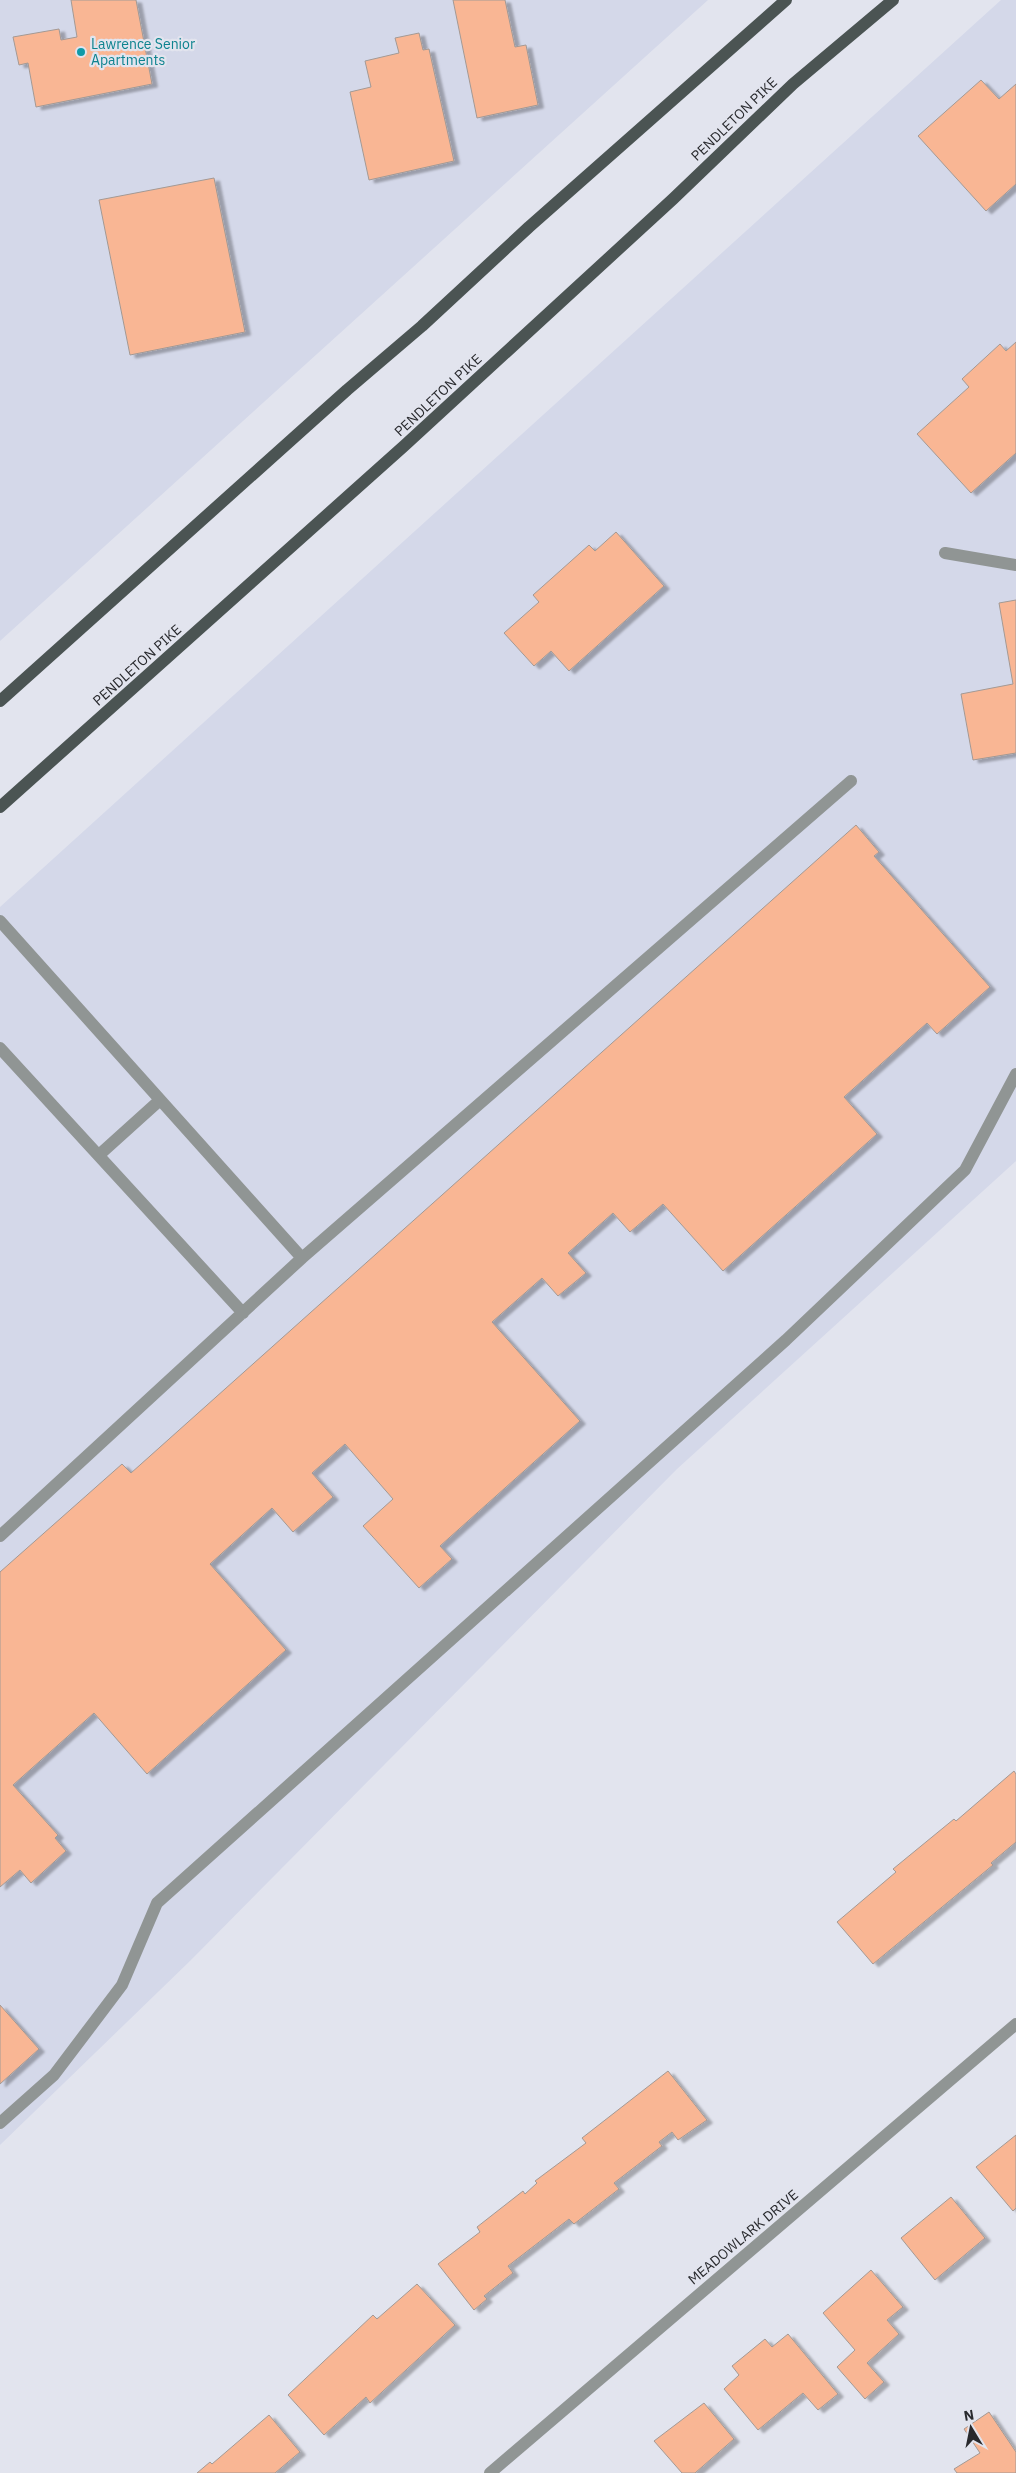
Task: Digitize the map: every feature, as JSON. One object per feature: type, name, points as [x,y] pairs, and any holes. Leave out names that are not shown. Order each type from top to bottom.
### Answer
[{"type":"main road","points":[[0,701],[347,390],[422,326],[573,187],[786,0]]},
{"type":"main road","name":"PENDLETON PIKE","points":[[0,808],[404,446],[673,199],[793,84],[892,0]]},
{"type":"street","points":[[945,554],[1016,565]]},
{"type":"street","points":[[0,1536],[302,1258],[851,781]]},
{"type":"street","points":[[0,921],[302,1258]]},
{"type":"street","points":[[0,1048],[243,1313]]},
{"type":"street","points":[[0,2124],[54,2075],[122,1985],[157,1903],[786,1340],[965,1170],[1016,1074]]},
{"type":"street","points":[[99,1156],[160,1100]]},
{"type":"street","name":"MEADOWLARK DRIVE","points":[[490,2473],[1016,2024]]},
{"type":"shaded area","points":[[0,0],[708,0],[0,641]]},
{"type":"shaded area","points":[[1001,0],[1016,0],[1016,1161],[677,1469],[190,1961],[0,2145],[0,907]]},
{"type":"building","name":"Lawrence Senior Apartments","points":[[71,0],[136,0],[152,84],[36,107],[28,63],[19,65],[13,37],[59,29],[61,40],[77,37]]},
{"type":"building","points":[[453,0],[505,0],[515,47],[526,45],[538,105],[477,118]]},
{"type":"building","points":[[419,33],[423,50],[429,49],[454,161],[369,180],[350,92],[371,87],[365,61],[399,53],[395,38]]},
{"type":"building","points":[[981,80],[999,99],[1016,84],[1016,184],[986,211],[918,136]]},
{"type":"building","points":[[214,178],[245,332],[130,355],[99,200]]},
{"type":"building","points":[[1016,342],[1016,453],[971,493],[917,434],[969,387],[962,379],[1000,344],[1006,351]]},
{"type":"building","points":[[616,532],[664,586],[569,671],[551,651],[534,666],[504,633],[539,602],[533,595],[589,545],[595,551]]},
{"type":"building","points":[[1016,600],[1016,753],[973,760],[961,694],[1013,684],[999,603]]},
{"type":"building","points":[[856,825],[879,852],[874,856],[990,987],[937,1034],[927,1023],[844,1097],[877,1134],[723,1271],[663,1204],[630,1232],[613,1213],[568,1253],[586,1273],[558,1296],[542,1278],[492,1322],[580,1421],[440,1546],[452,1559],[419,1588],[363,1526],[393,1499],[345,1444],[312,1473],[333,1497],[293,1532],[272,1508],[210,1564],[286,1650],[147,1774],[94,1713],[13,1785],[58,1835],[55,1838],[66,1851],[31,1883],[20,1870],[0,1887],[0,1572],[122,1464],[131,1473]]},
{"type":"building","points":[[1014,1771],[1016,1774],[1016,1842],[991,1863],[993,1865],[873,1964],[837,1922],[896,1872],[893,1869],[954,1819],[956,1821]]},
{"type":"building","points":[[0,2005],[39,2049],[0,2084]]},
{"type":"building","points":[[668,2071],[707,2120],[678,2140],[672,2132],[659,2142],[662,2146],[614,2183],[619,2189],[574,2224],[569,2219],[508,2266],[513,2273],[484,2296],[487,2299],[474,2310],[438,2264],[480,2232],[477,2227],[523,2191],[525,2194],[537,2183],[535,2181],[586,2143],[582,2138]]},
{"type":"building","points":[[1016,2135],[1016,2208],[1013,2211],[976,2167]]},
{"type":"building","points":[[951,2197],[985,2238],[935,2280],[901,2238]]},
{"type":"building","points":[[871,2270],[903,2307],[887,2320],[899,2334],[867,2363],[884,2382],[865,2399],[837,2367],[855,2350],[823,2313]]},
{"type":"building","points":[[417,2284],[455,2325],[370,2403],[366,2397],[324,2435],[288,2395],[373,2315],[377,2319]]},
{"type":"building","points":[[788,2334],[838,2394],[818,2410],[803,2393],[758,2430],[724,2389],[739,2375],[732,2366],[765,2339],[772,2347]]},
{"type":"building","points":[[704,2403],[734,2439],[695,2473],[682,2473],[654,2441]]},
{"type":"building","points":[[989,2412],[1016,2452],[1016,2473],[957,2473],[954,2469],[980,2453],[964,2429]]},
{"type":"building","points":[[269,2415],[300,2452],[275,2473],[197,2473],[210,2462],[212,2464]]},
{"type":"place","name":"Lawrence Senior Apartments","points":[[81,52]]}]
